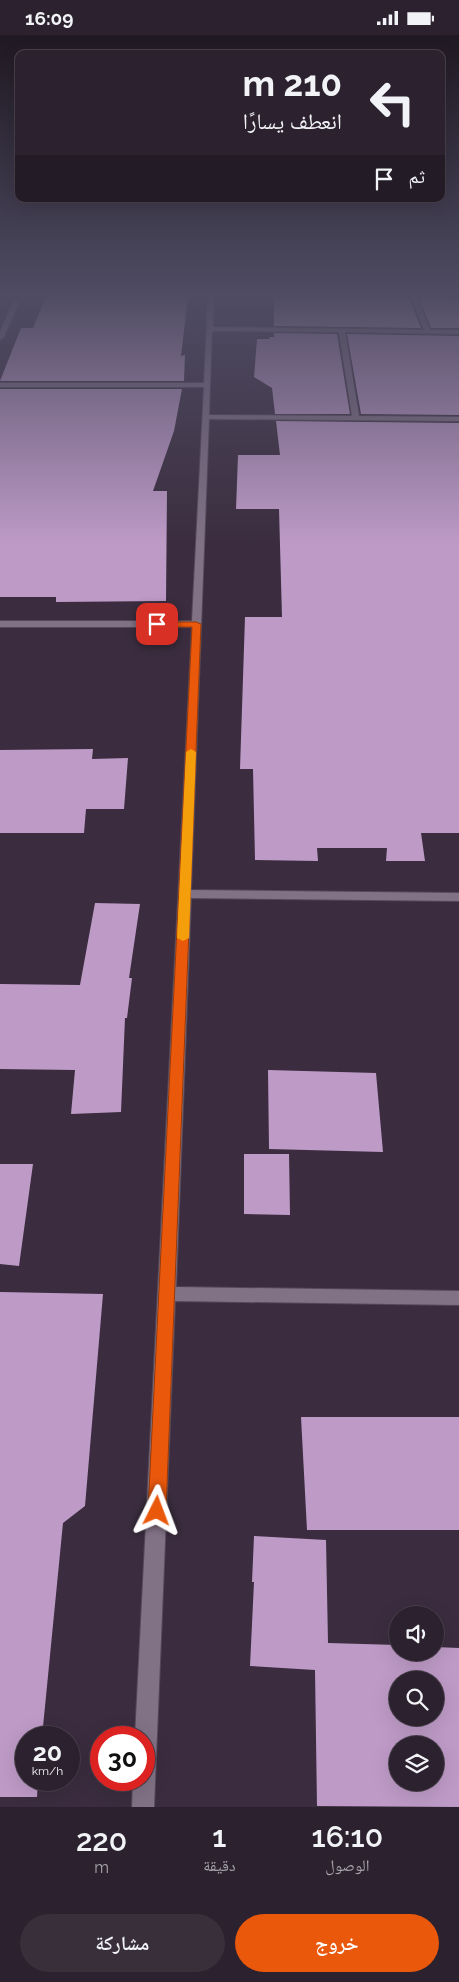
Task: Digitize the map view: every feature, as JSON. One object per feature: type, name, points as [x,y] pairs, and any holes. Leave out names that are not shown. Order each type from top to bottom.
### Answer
[{"type":"street","points":[[143,1807],[168,1294],[208,380]]},
{"type":"street","points":[[350,380],[356,418]]},
{"type":"street","points":[[0,385],[208,385]]},
{"type":"street","points":[[206,417],[459,419]]},
{"type":"street","points":[[0,624],[196,624]]},
{"type":"street","points":[[185,894],[459,897]]},
{"type":"street","points":[[168,1294],[459,1298]]},
{"type":"building","points":[[1,380],[184,380],[184,381]]},
{"type":"building","points":[[258,380],[344,380],[350,414],[275,414],[272,388]]},
{"type":"building","points":[[355,380],[459,380],[459,415],[361,414]]},
{"type":"building","points":[[0,389],[182,389],[174,431],[153,491],[167,491],[166,601],[56,602],[56,597],[0,597]]},
{"type":"building","points":[[276,421],[459,423],[459,833],[421,833],[425,861],[386,861],[387,848],[317,848],[318,861],[255,860],[253,769],[240,769],[245,617],[282,617],[279,509],[236,509],[238,455],[280,455]]},
{"type":"building","points":[[93,749],[92,759],[128,758],[124,809],[86,809],[84,833],[0,833],[0,750]]},
{"type":"building","points":[[95,903],[140,904],[129,978],[132,978],[127,1018],[125,1018],[121,1112],[71,1114],[75,1070],[0,1069],[0,984],[80,985]]},
{"type":"building","points":[[268,1070],[376,1073],[383,1152],[269,1149]]},
{"type":"building","points":[[244,1154],[289,1154],[290,1215],[244,1214]]},
{"type":"building","points":[[0,1164],[33,1164],[19,1266],[0,1264]]},
{"type":"building","points":[[0,1292],[103,1294],[85,1506],[63,1523],[43,1726],[15,1726],[15,1791],[37,1791],[37,1797],[0,1797]]},
{"type":"building","points":[[301,1417],[459,1417],[459,1530],[307,1530]]},
{"type":"building","points":[[254,1536],[326,1540],[328,1643],[389,1645],[389,1661],[444,1661],[444,1647],[459,1648],[459,1807],[317,1806],[315,1670],[250,1666],[254,1582],[252,1582]]},
{"type":"slow traffic","points":[[183,938],[191,752]]},
{"type":"route","points":[[157,624],[196,624],[157,1511]]}]
